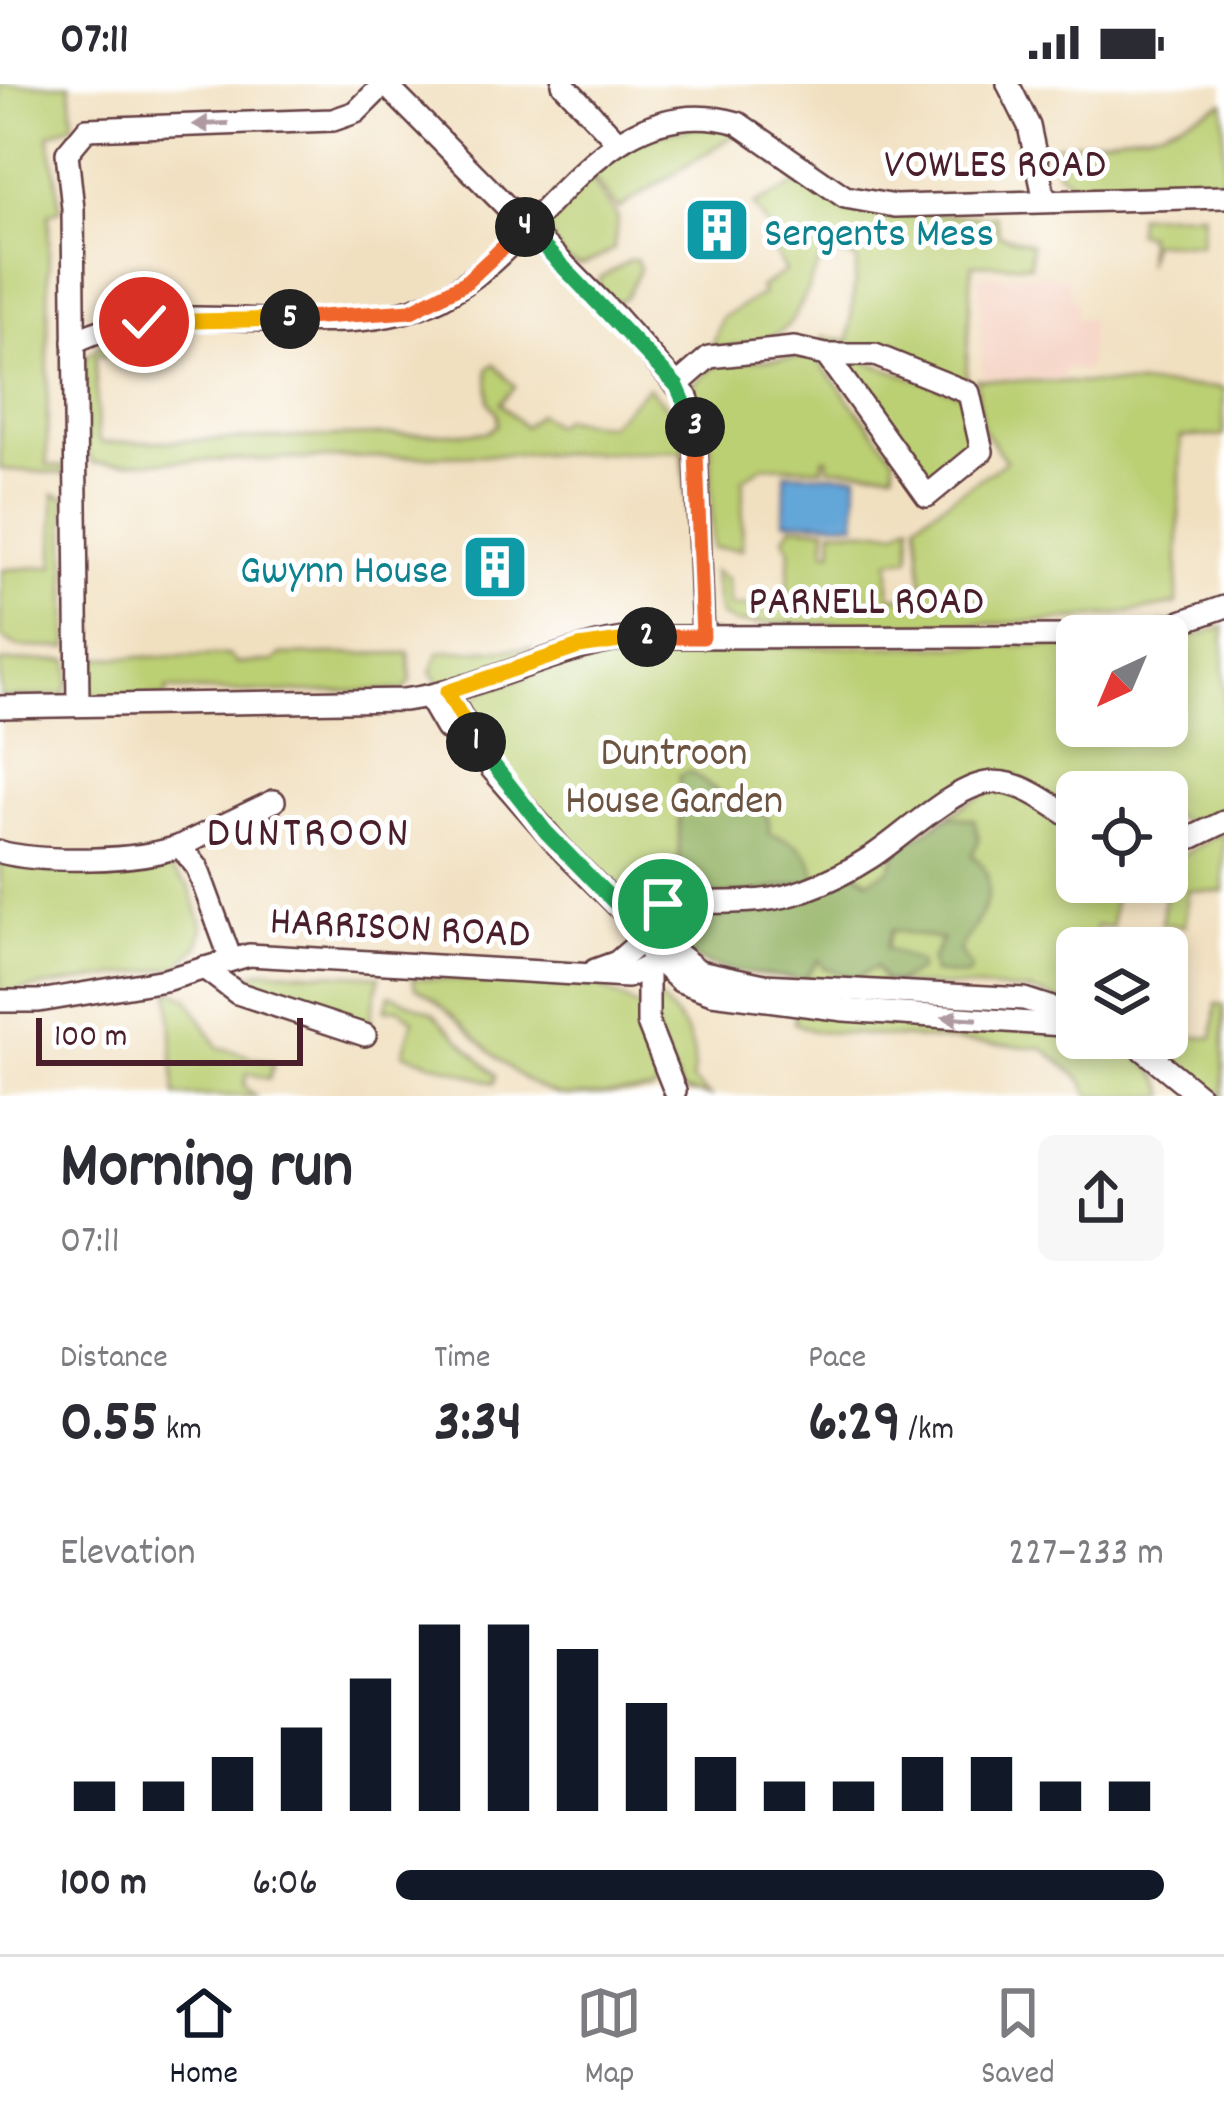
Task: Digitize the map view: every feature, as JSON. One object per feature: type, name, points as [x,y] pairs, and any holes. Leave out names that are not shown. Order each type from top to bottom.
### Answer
[{"type":"street","points":[[78,705],[73,209],[67,153],[87,129],[333,120],[356,112],[384,84],[677,386],[695,419],[703,637]]},
{"type":"street","points":[[563,84],[614,137]]},
{"type":"street","points":[[1008,84],[1029,126],[1045,201]]},
{"type":"street","name":"VOWLES ROAD","points":[[74,343],[111,325],[411,311],[465,283],[614,137],[666,117],[720,117],[754,131],[845,196],[895,206],[1224,197]]},
{"type":"street","points":[[677,386],[709,357],[794,348],[826,356],[875,355],[969,393],[982,451],[927,496],[826,356]]},
{"type":"street","name":"PARNELL ROAD","points":[[1188,619],[1224,607]]},
{"type":"street","name":"PARNELL ROAD","points":[[0,707],[438,694],[597,643],[703,637],[1056,636]]},
{"type":"street","points":[[438,694],[492,769],[624,912],[669,992]]},
{"type":"street","points":[[624,912],[654,904],[745,902],[809,889],[867,860],[962,793],[986,782],[1010,783],[1056,809]]},
{"type":"street","points":[[0,852],[23,858],[111,855],[180,846],[274,801]]},
{"type":"street","points":[[1188,837],[1224,821]]},
{"type":"street","points":[[180,846],[197,867],[230,957]]},
{"type":"street","points":[[651,953],[722,980],[1024,999],[1056,1009]]},
{"type":"street","points":[[651,953],[685,984],[712,993],[844,1010],[1056,1025]]},
{"type":"street","points":[[651,953],[649,1030],[675,1091]]},
{"type":"street","name":"HARRISON ROAD","points":[[0,1001],[39,1001],[204,968],[230,957],[303,956],[585,973],[651,953]]},
{"type":"street","points":[[204,968],[237,993],[365,1035]]},
{"type":"street","points":[[1155,1059],[1200,1096]]},
{"type":"shaded area","points":[[979,276],[1066,277],[1072,301],[1077,302],[1076,318],[1091,319],[1088,370],[1065,369],[1063,379],[982,376]]},
{"type":"green space","points":[[0,84],[70,84],[73,124],[49,135],[61,209],[49,214],[47,465],[64,467],[65,474],[0,469]]},
{"type":"green space","points":[[1224,102],[1224,178],[1071,183],[1057,171],[1052,146],[1162,129]]},
{"type":"green space","points":[[705,124],[740,132],[618,209],[589,172],[627,142]]},
{"type":"green space","points":[[588,175],[618,218],[614,249],[576,264],[558,250],[548,219]]},
{"type":"green space","points":[[805,180],[851,208],[873,213],[995,216],[999,234],[1031,244],[1030,265],[972,264],[966,381],[909,358],[823,346],[823,337],[849,341],[857,259],[825,250],[798,311],[779,333],[712,348],[722,318],[763,294],[760,288],[785,272],[772,247],[778,242],[754,205]]},
{"type":"green space","points":[[1203,213],[1201,244],[1151,242],[1146,265],[1147,235],[1136,233],[1137,215]]},
{"type":"green space","points":[[637,260],[640,269],[626,297],[615,302],[598,287],[600,278]]},
{"type":"green space","points":[[142,343],[142,353],[95,356],[102,443],[488,432],[497,425],[497,413],[489,402],[488,369],[494,364],[515,387],[500,403],[524,427],[538,414],[554,426],[561,419],[608,425],[648,387],[683,423],[689,534],[682,451],[93,463],[86,451],[84,359],[101,344]]},
{"type":"green space","points":[[815,357],[894,456],[894,471],[829,468],[828,458],[823,459],[823,468],[764,466],[743,479],[742,549],[712,548],[711,445],[691,386],[720,362]]},
{"type":"green space","points":[[861,360],[964,395],[968,447],[931,472],[919,469],[846,372],[849,363]]},
{"type":"green space","points":[[976,379],[1224,388],[1224,436],[1181,437],[1177,604],[1107,615],[1056,615],[1056,621],[957,625],[734,623],[720,615],[713,571],[727,579],[730,606],[787,606],[790,550],[784,537],[792,526],[827,528],[825,551],[832,551],[833,529],[897,531],[911,522],[910,558],[890,560],[890,597],[924,597],[917,521],[1006,461],[982,428]]},
{"type":"green space","points":[[54,494],[65,497],[68,648],[19,647],[0,637],[2,570],[54,566]]},
{"type":"green space","name":"Duntroon House Garden","points":[[1224,627],[1224,816],[1188,823],[1188,771],[1056,771],[1056,801],[1008,775],[817,880],[669,900],[619,894],[511,778],[469,718],[470,704],[480,692],[582,656],[630,648],[1056,645],[1056,747],[1188,747],[1188,638]]},
{"type":"green space","points":[[531,648],[529,654],[440,684],[431,672],[439,652]]},
{"type":"green space","points":[[409,653],[411,681],[404,690],[167,689],[166,696],[96,697],[89,686],[88,664],[99,658],[228,655],[237,663],[273,662],[281,655]]},
{"type":"green space","points":[[69,660],[69,684],[62,695],[0,698],[0,662]]},
{"type":"green space","points":[[689,771],[717,791],[722,804],[745,795],[768,818],[770,834],[807,854],[817,880],[785,890],[674,899],[680,888],[673,883],[679,861],[679,776]]},
{"type":"green space","points":[[998,789],[1043,807],[1056,817],[1056,903],[1114,903],[1112,927],[1056,927],[1056,999],[1031,991],[784,978],[654,922],[840,873],[908,842]]},
{"type":"green space","points":[[951,816],[974,819],[979,840],[972,855],[988,878],[986,903],[959,951],[971,969],[967,976],[933,973],[931,961],[942,940],[892,930],[886,948],[919,963],[919,970],[897,982],[884,981],[876,967],[855,978],[825,968],[819,960],[804,979],[738,972],[677,948],[651,913],[856,872],[869,880],[890,869],[898,848]]},
{"type":"green space","points":[[1224,832],[1224,892],[1188,890],[1188,852]]},
{"type":"green space","points":[[0,861],[168,867],[189,886],[203,927],[199,945],[178,967],[0,993]]},
{"type":"green space","points":[[1164,903],[1187,903],[1185,926],[1162,924]]},
{"type":"green space","points":[[267,970],[380,976],[368,1029],[239,983],[240,976]]},
{"type":"green space","points":[[413,978],[600,987],[643,1010],[662,1080],[653,1091],[567,1096],[546,1091],[507,1066],[415,987]]},
{"type":"green space","points":[[170,989],[188,998],[218,1047],[274,1063],[269,1079],[247,1073],[244,1086],[255,1096],[175,1096]]},
{"type":"green space","points":[[390,994],[433,1013],[496,1075],[494,1083],[403,1053],[413,1020],[399,1008],[385,1010]]},
{"type":"green space","points":[[656,996],[687,1034],[694,1055],[692,1080],[710,1096],[682,1091],[655,1032]]},
{"type":"green space","points":[[1216,1004],[1224,1005],[1224,1096],[1201,1085],[1174,1059],[1188,1059],[1188,1037],[1213,1038]]},
{"type":"green space","points":[[795,1010],[1056,1031],[1056,1059],[1043,1048],[813,1031],[794,1023]]},
{"type":"green space","points":[[1056,1059],[1140,1059],[1155,1072],[1167,1096],[1089,1096],[1082,1080]]},
{"type":"water","points":[[785,473],[857,475],[856,523],[784,521]]},
{"type":"place","name":"Sergents Mess","points":[[717,230]]},
{"type":"place","name":"Gwynn House","points":[[495,567]]},
{"type":"district","name":"DUNTROON","points":[[309,829]]},
{"type":"route","points":[[144,322],[411,311],[465,283],[524,226],[617,318],[687,397],[695,419],[703,637],[597,643],[447,692],[492,769],[624,912],[663,904]]}]
